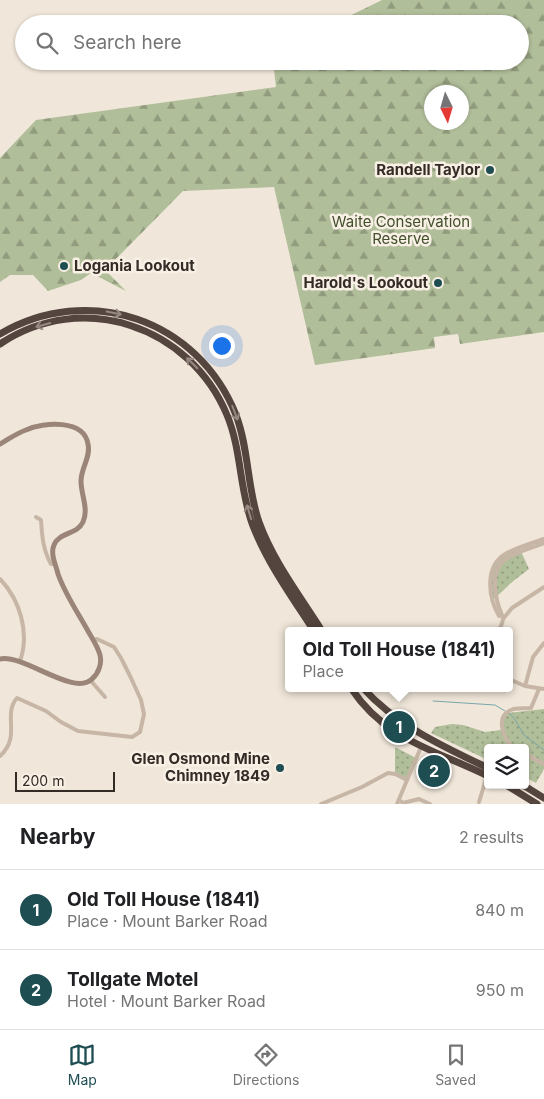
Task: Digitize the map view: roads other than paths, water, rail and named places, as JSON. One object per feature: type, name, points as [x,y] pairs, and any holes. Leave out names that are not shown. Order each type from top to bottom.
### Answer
[{"type":"highway","points":[[0,334],[17,325],[51,314],[86,310],[105,311],[131,317],[156,326],[181,341],[199,357],[221,385],[237,417],[254,505],[266,540],[319,627]]},
{"type":"highway","points":[[0,344],[23,331],[40,325],[57,321],[93,318],[110,320],[144,330],[176,348],[189,359],[212,386],[228,418],[247,506],[259,541],[312,627]]},
{"type":"highway","points":[[353,692],[363,705],[393,732],[484,774]]},
{"type":"highway","points":[[366,692],[377,703],[412,727],[484,766]]},
{"type":"highway","points":[[377,703],[377,713],[393,732]]},
{"type":"highway","points":[[412,727],[421,741],[422,747]]},
{"type":"highway","points":[[422,747],[430,742],[438,742]]},
{"type":"highway","points":[[529,788],[542,795]]},
{"type":"highway","points":[[513,789],[537,804]]},
{"type":"street","points":[[0,444],[28,429],[54,425],[78,429],[87,438],[89,452],[82,473],[81,483],[85,504],[84,518],[77,529],[60,537],[55,542],[53,550],[59,577],[93,640],[100,660],[99,668],[91,681],[82,684],[71,682],[20,661],[0,660]]},
{"type":"street","points":[[36,517],[40,520],[41,539],[45,550],[51,564],[55,564]]},
{"type":"street","points":[[503,619],[497,612],[490,584],[492,569],[507,553],[544,539]]},
{"type":"street","points":[[503,619],[495,592],[496,570],[509,556],[544,543]]},
{"type":"street","points":[[0,579],[11,592],[23,621],[24,640],[20,661]]},
{"type":"street","points":[[500,627],[503,619],[512,608],[544,588]]},
{"type":"street","points":[[0,756],[9,745],[12,736],[11,712],[17,698],[46,711],[78,731],[132,737],[140,732],[144,714],[141,700],[121,658],[114,647],[97,639],[93,640]]},
{"type":"street","points":[[525,686],[533,657],[544,643]]},
{"type":"street","points":[[91,681],[105,697]]},
{"type":"street","points":[[513,681],[525,686],[539,689],[544,688]]},
{"type":"street","points":[[510,744],[502,730],[502,720],[507,713],[516,709],[531,708],[539,689]]},
{"type":"street","points":[[422,747],[398,802],[403,803],[419,799],[430,804]]},
{"type":"street","points":[[529,756],[544,764]]},
{"type":"street","points":[[321,804],[362,787],[388,773],[407,780]]},
{"type":"street","points":[[478,803],[484,787]]},
{"type":"waterway","points":[[433,701],[495,705],[505,711]]},
{"type":"waterway","points":[[509,713],[524,735],[544,750]]},
{"type":"place","name":"Randell Taylor","points":[[490,170]]},
{"type":"place","name":"Logania Lookout","points":[[64,266]]},
{"type":"place","name":"Harold's Lookout","points":[[438,283]]},
{"type":"place","name":"Old Toll House (1841)","points":[[399,727]]},
{"type":"place","name":"Glen Osmond Mine Chimney 1849","points":[[280,768]]},
{"type":"place","name":"Tollgate Motel","points":[[434,771]]},
{"type":"park label","name":"Waite Conservation Reserve","points":[[401,230]]}]
